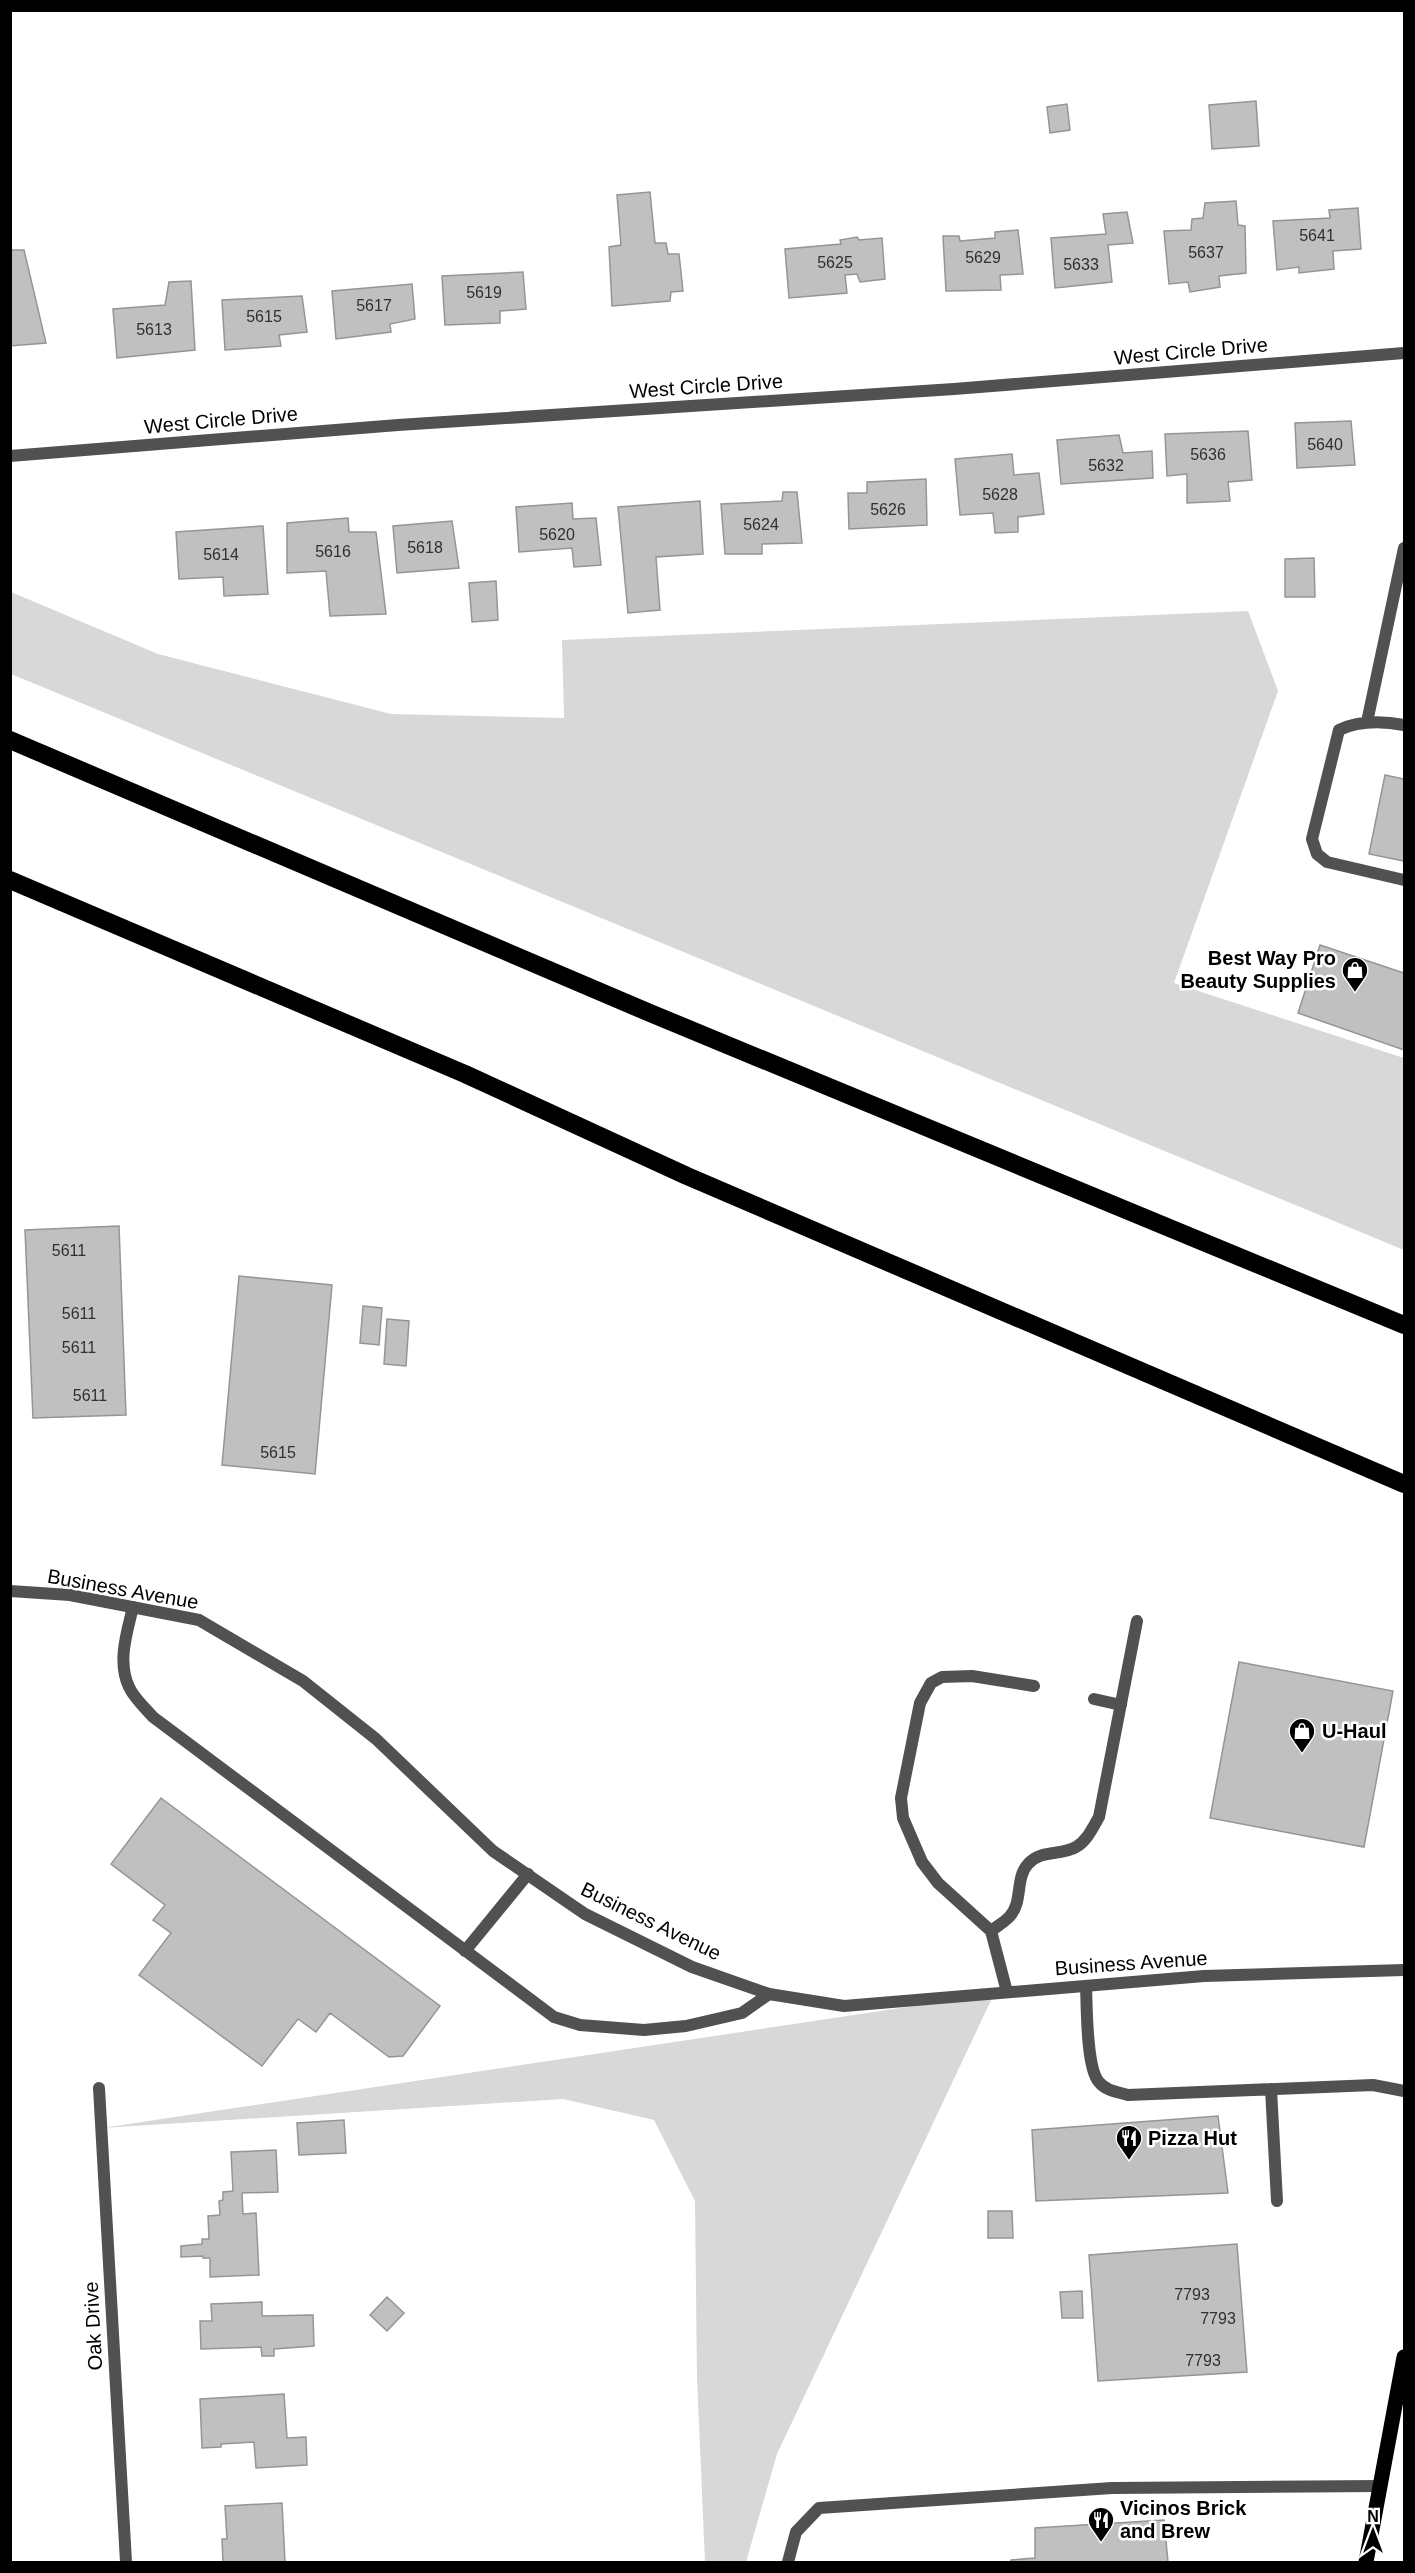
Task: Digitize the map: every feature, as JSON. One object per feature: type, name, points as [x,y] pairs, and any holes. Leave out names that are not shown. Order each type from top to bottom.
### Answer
[{"type":"highway","points":[[10,740],[650,1013],[1404,1325]]},
{"type":"highway","points":[[10,880],[465,1074],[687,1176],[1404,1484]]},
{"type":"main road","points":[[1366,2562],[1404,2357]]},
{"type":"street","name":"West Circle Drive","points":[[10,456],[398,425],[954,389],[1404,353]]},
{"type":"street","points":[[1367,722],[1401,585],[1404,548]]},
{"type":"street","points":[[1404,725],[1367,722],[1354,723],[1339,730],[1312,839],[1317,854],[1327,862],[1404,880]]},
{"type":"street","name":"Business Avenue","points":[[10,1591],[70,1595],[198,1620],[303,1681],[376,1739],[493,1851],[585,1914],[692,1967],[769,1994],[844,2006],[1204,1976],[1404,1970]]},
{"type":"street","points":[[133,1607],[124,1648],[124,1674],[129,1688],[153,1717],[554,2017],[580,2025],[645,2030],[686,2026],[742,2013],[769,1994]]},
{"type":"street","points":[[991,1931],[1011,1916],[1017,1903],[1022,1875],[1027,1864],[1048,1852],[1076,1847],[1088,1837],[1099,1817],[1137,1621]]},
{"type":"street","points":[[1007,1992],[991,1931],[938,1883],[922,1862],[903,1818],[901,1798],[920,1703],[931,1683],[942,1677],[972,1676],[1034,1686]]},
{"type":"street","points":[[1094,1699],[1121,1705]]},
{"type":"street","points":[[465,1951],[528,1874]]},
{"type":"street","points":[[1086,1986],[1090,2065],[1098,2082],[1109,2090],[1128,2095],[1373,2085],[1404,2091]]},
{"type":"street","name":"Oak Drive","points":[[99,2088],[126,2562]]},
{"type":"street","points":[[1270,2089],[1277,2201]]},
{"type":"street","points":[[789,2562],[796,2532],[819,2508],[1112,2488],[1380,2486]]},
{"type":"shaded area","points":[[11,592],[158,654],[391,714],[564,718],[562,640],[1248,611],[1278,691],[1174,983],[1404,1058],[1404,1250],[11,674]]},
{"type":"shaded area","points":[[994,1994],[777,2454],[746,2562],[705,2562],[697,2378],[695,2201],[654,2120],[563,2099],[102,2128]]},
{"type":"building","points":[[1256,101],[1259,146],[1212,149],[1209,105]]},
{"type":"building","points":[[1067,104],[1070,130],[1050,133],[1047,107]]},
{"type":"building","points":[[650,192],[655,243],[666,243],[668,254],[679,254],[683,291],[671,292],[670,301],[612,306],[609,247],[621,245],[617,195]]},
{"type":"building","points":[[1236,201],[1238,225],[1245,226],[1246,273],[1219,276],[1220,287],[1190,292],[1188,282],[1169,284],[1164,231],[1191,230],[1192,219],[1203,218],[1205,203]]},
{"type":"building","points":[[1358,208],[1361,249],[1333,251],[1334,269],[1299,273],[1299,267],[1277,270],[1273,221],[1330,218],[1329,210]]},
{"type":"building","points":[[1127,212],[1133,243],[1108,245],[1112,282],[1055,288],[1051,238],[1106,234],[1103,214]]},
{"type":"building","points":[[1018,230],[1023,274],[1000,275],[1001,290],[946,291],[943,236],[959,236],[960,241],[995,238],[995,232]]},
{"type":"building","points":[[857,237],[859,240],[882,238],[885,279],[860,282],[857,274],[845,275],[847,293],[789,298],[785,249],[841,244],[840,240]]},
{"type":"building","points":[[10,250],[24,250],[46,343],[10,346]]},
{"type":"building","points":[[523,272],[526,309],[500,311],[500,323],[445,325],[442,276]]},
{"type":"building","points":[[191,281],[195,350],[117,358],[113,309],[165,305],[169,282]]},
{"type":"building","points":[[412,284],[415,319],[390,324],[391,332],[336,339],[332,291]]},
{"type":"building","points":[[302,296],[307,332],[279,335],[281,346],[225,350],[222,300]]},
{"type":"building","points":[[1351,421],[1355,465],[1297,468],[1295,423]]},
{"type":"building","points":[[1248,431],[1252,480],[1228,482],[1230,501],[1187,503],[1187,474],[1167,476],[1165,434]]},
{"type":"building","points":[[1119,435],[1123,453],[1152,451],[1153,478],[1061,484],[1057,440]]},
{"type":"building","points":[[1012,454],[1014,475],[1039,473],[1044,514],[1018,517],[1018,532],[995,533],[993,513],[960,515],[955,459]]},
{"type":"building","points":[[926,479],[927,525],[849,529],[848,493],[867,493],[867,482]]},
{"type":"building","points":[[783,492],[797,492],[802,543],[762,544],[762,554],[725,554],[721,504],[782,501]]},
{"type":"building","points":[[700,501],[703,554],[656,557],[660,610],[628,613],[618,507]]},
{"type":"building","points":[[572,503],[573,519],[596,518],[601,565],[574,567],[572,548],[519,552],[516,507]]},
{"type":"building","points":[[348,518],[349,532],[376,532],[386,614],[330,616],[326,571],[287,573],[287,523]]},
{"type":"building","points":[[452,521],[459,568],[397,573],[393,526]]},
{"type":"building","points":[[263,526],[268,594],[224,596],[223,577],[179,579],[176,532]]},
{"type":"building","points":[[1314,558],[1315,597],[1285,597],[1285,559]]},
{"type":"building","points":[[496,581],[498,620],[472,622],[469,583]]},
{"type":"building","points":[[1385,775],[1404,779],[1404,861],[1369,854]]},
{"type":"building","name":"Best Way Pro Beauty Supplies","points":[[1320,945],[1404,973],[1404,1050],[1298,1013]]},
{"type":"building","points":[[119,1226],[126,1415],[33,1418],[25,1230]]},
{"type":"building","points":[[239,1276],[332,1285],[315,1474],[222,1465]]},
{"type":"building","points":[[363,1306],[382,1308],[379,1345],[360,1343]]},
{"type":"building","points":[[387,1319],[409,1321],[406,1366],[384,1364]]},
{"type":"building","name":"U-Haul","points":[[1239,1662],[1393,1691],[1364,1847],[1210,1818]]},
{"type":"building","points":[[161,1798],[440,2006],[403,2056],[389,2057],[330,2013],[316,2032],[298,2019],[262,2066],[139,1975],[171,1933],[153,1920],[165,1905],[111,1864]]},
{"type":"building","name":"Pizza Hut","points":[[1218,2116],[1228,2193],[1036,2201],[1032,2130]]},
{"type":"building","points":[[344,2120],[346,2153],[299,2155],[297,2123]]},
{"type":"building","points":[[276,2150],[278,2192],[242,2193],[243,2214],[256,2213],[259,2275],[210,2277],[210,2258],[181,2257],[181,2246],[202,2244],[202,2239],[209,2239],[208,2216],[220,2215],[219,2201],[223,2200],[223,2192],[233,2191],[231,2152]]},
{"type":"building","points":[[988,2211],[1012,2211],[1013,2238],[988,2238]]},
{"type":"building","points":[[1237,2244],[1247,2372],[1098,2381],[1089,2255]]},
{"type":"building","points":[[1082,2291],[1083,2318],[1062,2318],[1060,2292]]},
{"type":"building","points":[[387,2297],[404,2313],[387,2331],[370,2315]]},
{"type":"building","points":[[262,2302],[262,2316],[313,2315],[314,2346],[274,2349],[274,2356],[262,2356],[261,2347],[201,2349],[200,2321],[212,2321],[211,2304]]},
{"type":"building","points":[[284,2394],[287,2438],[306,2437],[307,2465],[256,2468],[254,2442],[202,2448],[200,2399]]},
{"type":"building","points":[[282,2503],[285,2562],[223,2562],[222,2539],[227,2539],[225,2506]]},
{"type":"building","name":"Vicinos Brick and Brew","points":[[1164,2520],[1168,2562],[1011,2562],[1011,2560],[1035,2558],[1035,2528]]},
{"type":"place","name":"Best Way Pro Beauty Supplies","points":[[1355,993]]},
{"type":"place","name":"U-Haul","points":[[1302,1754]]},
{"type":"place","name":"Pizza Hut","points":[[1129,2161]]},
{"type":"place","name":"Vicinos Brick and Brew","points":[[1101,2543]]}]
